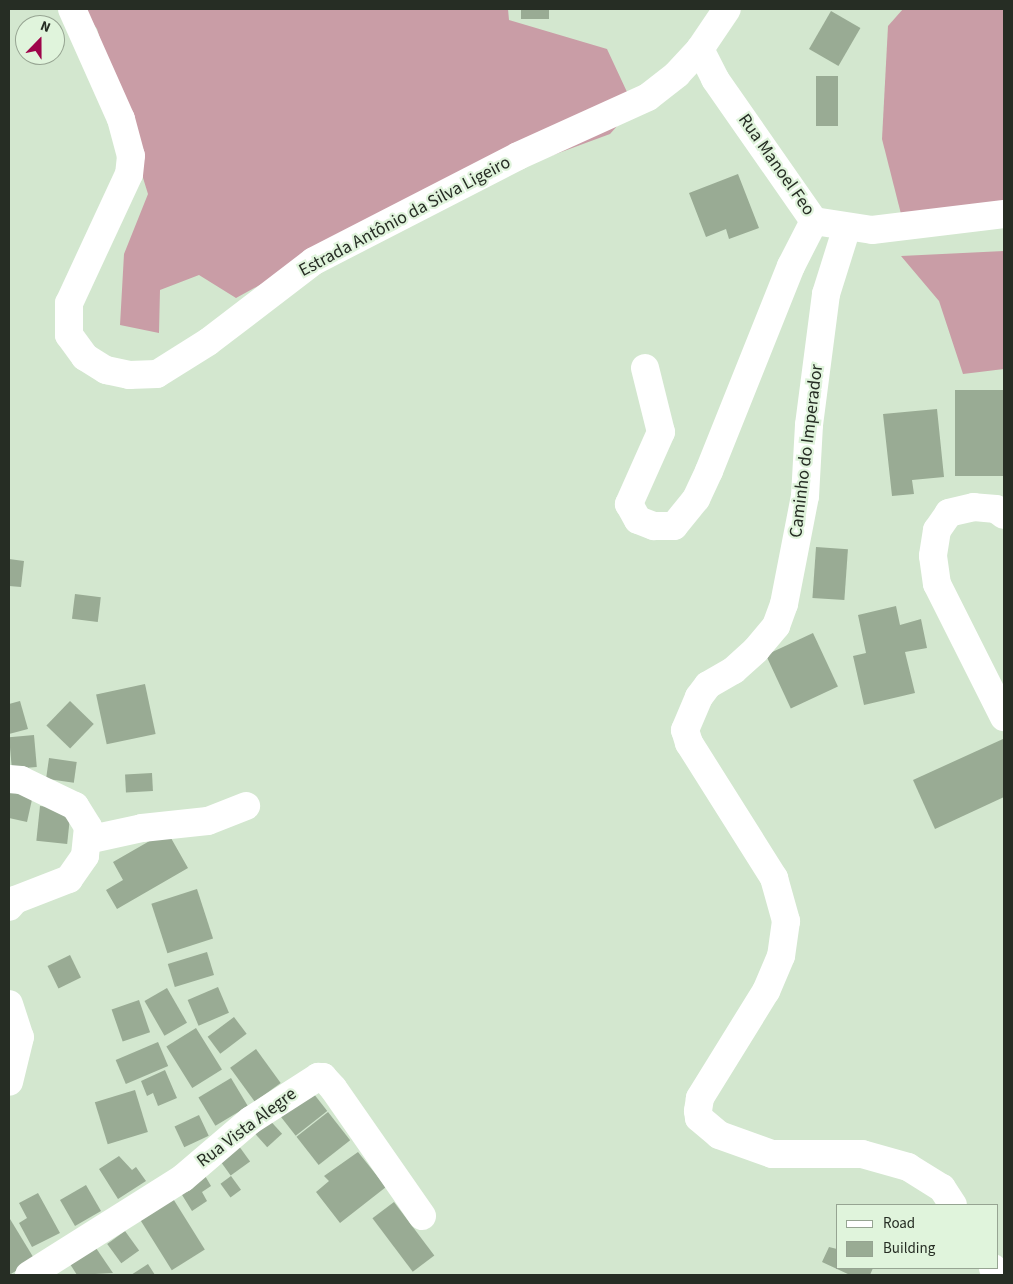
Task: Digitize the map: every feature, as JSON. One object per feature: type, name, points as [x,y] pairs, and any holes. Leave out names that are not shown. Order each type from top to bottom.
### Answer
[{"type":"street","name":"Estrada Antônio da Silva Ligeiro","points":[[72,9],[120,119],[131,156],[129,174],[69,304],[69,335],[85,357],[106,370],[129,375],[157,374],[208,342],[314,262],[518,156],[648,98],[677,74],[700,49],[727,9]]},
{"type":"street","name":"Rua Manoel Feo","points":[[700,49],[716,79],[814,221],[872,230],[906,228],[1004,214]]},
{"type":"street","points":[[645,368],[661,432],[629,504],[638,520],[654,526],[674,526],[696,499],[709,471],[791,266],[814,221]]},
{"type":"street","name":"Caminho do Imperador","points":[[847,227],[826,294],[810,425],[805,496],[784,604],[776,626],[756,650],[734,670],[708,685],[699,697],[685,730],[698,758],[774,878],[786,921],[781,956],[766,992],[704,1091],[698,1110],[699,1118],[719,1135],[772,1154],[862,1154],[908,1167],[942,1188],[952,1204]]},
{"type":"street","points":[[1004,515],[996,509],[974,507],[949,513],[937,530],[933,556],[937,584],[1004,717]]},
{"type":"street","points":[[9,779],[21,780],[75,806],[88,827],[85,856],[69,879],[16,900],[9,906]]},
{"type":"street","points":[[87,840],[142,828],[208,821],[246,806]]},
{"type":"street","points":[[9,1004],[20,1036],[9,1082]]},
{"type":"street","name":"Rua Vista Alegre","points":[[29,1275],[183,1178],[251,1120],[318,1076],[323,1077],[333,1088],[422,1216]]},
{"type":"shaded area","points":[[83,9],[508,9],[509,20],[607,49],[634,107],[610,134],[383,218],[236,298],[199,275],[160,290],[159,333],[120,325],[124,254],[148,194],[97,29]]},
{"type":"shaded area","points":[[903,9],[1004,9],[1004,205],[901,214],[882,139],[888,26]]},
{"type":"shaded area","points":[[1004,251],[1004,369],[963,374],[939,301],[901,256]]},
{"type":"building","points":[[521,9],[549,9],[549,19],[521,19]]},
{"type":"building","points":[[831,11],[860,28],[838,66],[809,49]]},
{"type":"building","points":[[816,76],[838,76],[838,126],[816,126]]},
{"type":"building","points":[[738,174],[759,228],[729,239],[726,229],[706,237],[689,193]]},
{"type":"building","points":[[955,390],[1004,390],[1004,476],[955,476]]},
{"type":"building","points":[[937,409],[944,477],[912,480],[914,494],[892,496],[883,414]]},
{"type":"building","points":[[816,547],[848,549],[844,600],[812,598]]},
{"type":"building","points":[[9,559],[24,561],[21,587],[9,586]]},
{"type":"building","points":[[75,594],[101,597],[98,622],[72,619]]},
{"type":"building","points":[[896,606],[900,625],[921,619],[927,648],[905,652],[915,693],[864,705],[853,656],[866,653],[858,615]]},
{"type":"building","points":[[813,633],[838,686],[791,708],[766,655]]},
{"type":"building","points":[[145,684],[156,734],[107,744],[96,694]]},
{"type":"building","points":[[20,701],[28,729],[9,734],[9,704]]},
{"type":"building","points":[[70,701],[94,724],[70,748],[46,725]]},
{"type":"building","points":[[34,735],[37,767],[12,769],[9,737]]},
{"type":"building","points":[[1003,739],[1004,797],[935,829],[913,780]]},
{"type":"building","points":[[49,758],[77,762],[74,783],[46,779]]},
{"type":"building","points":[[152,773],[153,791],[126,792],[125,774]]},
{"type":"building","points":[[9,790],[33,795],[27,822],[9,818]]},
{"type":"building","points":[[40,806],[71,809],[67,844],[36,841]]},
{"type":"building","points":[[167,831],[188,868],[117,909],[106,890],[123,880],[113,862]]},
{"type":"building","points":[[197,889],[213,938],[167,953],[151,904]]},
{"type":"building","points":[[207,952],[214,975],[175,987],[168,964]]},
{"type":"building","points":[[70,955],[81,977],[58,988],[48,966]]},
{"type":"building","points":[[218,987],[229,1013],[199,1026],[188,1000]]},
{"type":"building","points":[[167,988],[187,1023],[164,1036],[144,1001]]},
{"type":"building","points":[[139,1000],[150,1032],[123,1042],[112,1009]]},
{"type":"building","points":[[234,1017],[247,1034],[220,1054],[208,1037]]},
{"type":"building","points":[[196,1028],[222,1070],[192,1088],[166,1047]]},
{"type":"building","points":[[158,1042],[168,1066],[126,1084],[116,1060]]},
{"type":"building","points":[[256,1049],[281,1083],[255,1102],[230,1068]]},
{"type":"building","points":[[165,1070],[177,1098],[158,1106],[153,1093],[147,1096],[141,1081]]},
{"type":"building","points":[[231,1078],[248,1106],[215,1126],[198,1098]]},
{"type":"building","points":[[310,1089],[327,1111],[296,1136],[278,1114]]},
{"type":"building","points":[[135,1090],[148,1132],[108,1144],[95,1102]]},
{"type":"building","points":[[328,1112],[350,1140],[319,1165],[296,1137]]},
{"type":"building","points":[[199,1115],[209,1136],[184,1147],[175,1126]]},
{"type":"building","points":[[266,1116],[282,1134],[267,1147],[251,1129]]},
{"type":"building","points":[[236,1142],[250,1161],[231,1176],[217,1156]]},
{"type":"building","points":[[358,1152],[386,1187],[340,1223],[316,1192],[329,1181],[324,1176]]},
{"type":"building","points":[[119,1156],[132,1170],[136,1167],[146,1181],[118,1199],[99,1169]]},
{"type":"building","points":[[204,1174],[211,1186],[202,1192],[207,1201],[192,1211],[179,1190]]},
{"type":"building","points":[[231,1176],[241,1190],[230,1197],[220,1184]]},
{"type":"building","points":[[86,1185],[101,1211],[75,1226],[60,1200]]},
{"type":"building","points":[[38,1193],[60,1233],[32,1247],[19,1223],[27,1218],[19,1203]]},
{"type":"building","points":[[172,1197],[205,1250],[172,1270],[139,1218]]},
{"type":"building","points":[[394,1202],[434,1256],[413,1272],[372,1218]]},
{"type":"building","points":[[9,1220],[35,1260],[9,1275]]},
{"type":"building","points":[[125,1231],[139,1250],[121,1263],[107,1244]]},
{"type":"building","points":[[829,1247],[836,1249],[836,1268],[822,1262]]},
{"type":"building","points":[[96,1248],[113,1273],[77,1275],[70,1264]]},
{"type":"building","points":[[148,1264],[155,1275],[131,1275]]},
{"type":"building","points":[[837,1269],[873,1269],[870,1275],[850,1275]]}]
